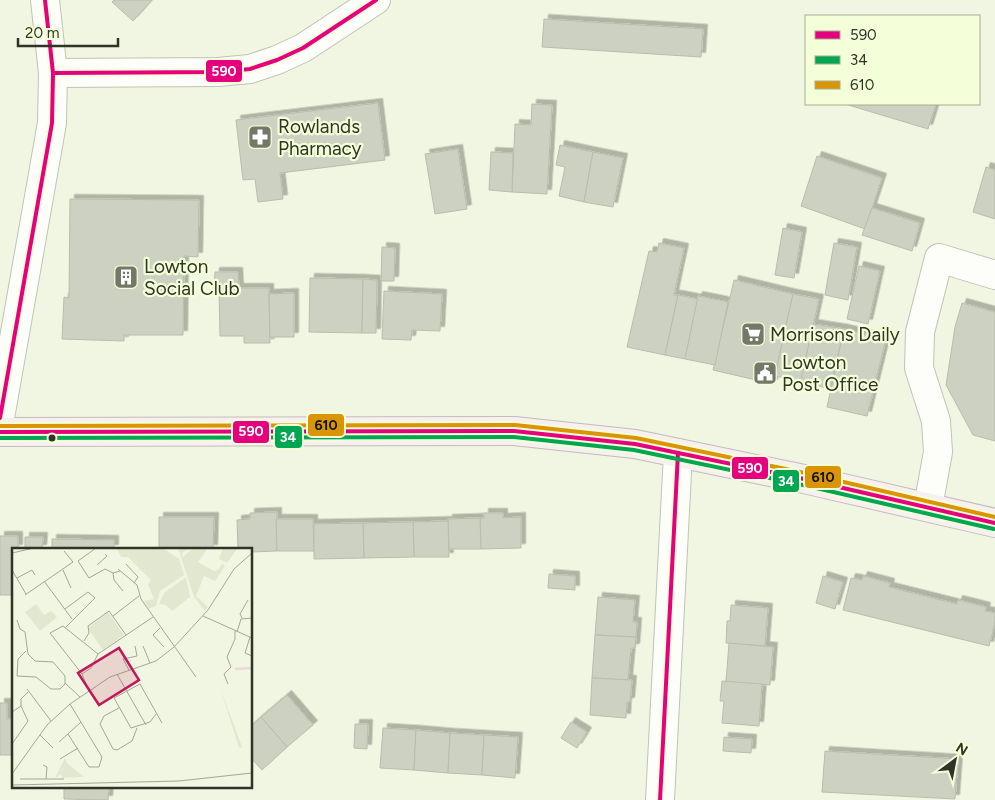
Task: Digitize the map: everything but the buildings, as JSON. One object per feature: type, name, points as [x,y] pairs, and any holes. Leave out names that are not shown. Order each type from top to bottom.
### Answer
[{"type":"main road","points":[[0,432],[514,431],[610,440],[678,453],[804,479],[995,523]]},
{"type":"street","points":[[0,418],[50,133],[53,73],[45,0]]},
{"type":"street","points":[[53,73],[218,72],[250,68],[277,60],[303,48],[376,0]]},
{"type":"street","points":[[928,507],[938,452],[936,421],[919,368],[920,332],[939,258],[995,275]]},
{"type":"street","points":[[660,800],[678,453]]},
{"type":"transit line","name":"590","points":[[0,418],[52,123],[53,73],[45,0]]},
{"type":"transit line","name":"590","points":[[53,73],[218,72],[250,69],[277,60],[303,48],[376,0]]},
{"type":"transit line","name":"610","points":[[0,426],[515,425],[636,438],[805,473],[995,517]]},
{"type":"transit line","name":"590","points":[[0,432],[514,431],[635,444],[804,479],[995,523]]},
{"type":"transit line","name":"34","points":[[0,438],[514,437],[634,450],[803,485],[994,529]]},
{"type":"transit line","name":"590","points":[[660,800],[678,453]]},
{"type":"place","name":"Rowlands Pharmacy","points":[[260,137]]},
{"type":"place","name":"Lowton Social Club","points":[[126,277]]},
{"type":"place","name":"Morrisons Daily","points":[[753,334]]},
{"type":"place","name":"Lowton Post Office","points":[[765,373]]}]
